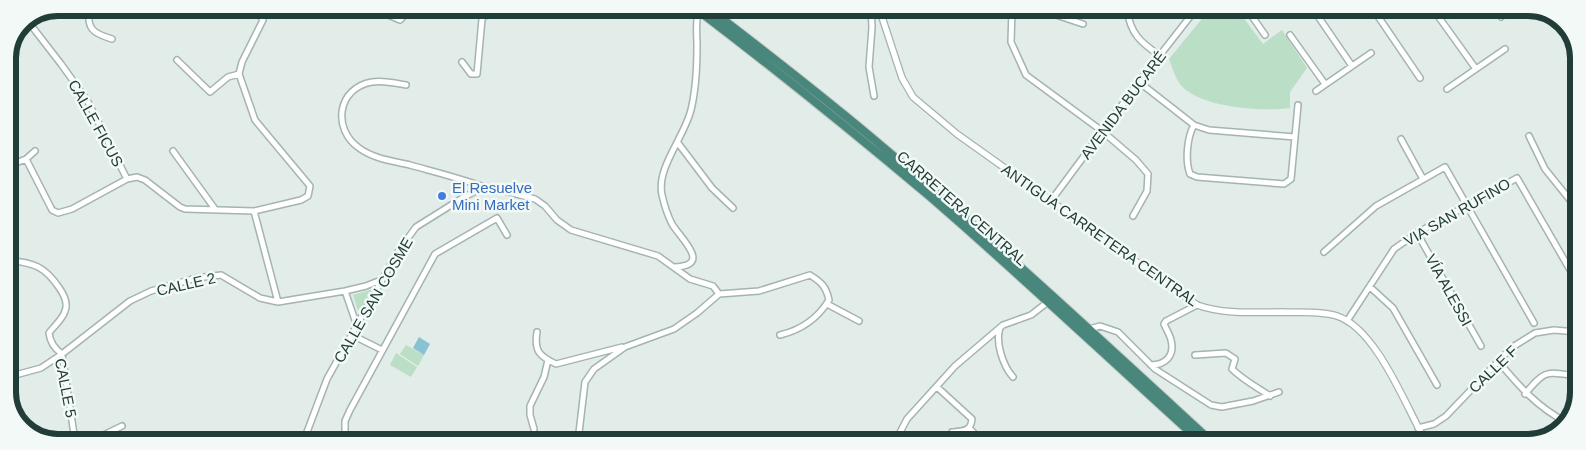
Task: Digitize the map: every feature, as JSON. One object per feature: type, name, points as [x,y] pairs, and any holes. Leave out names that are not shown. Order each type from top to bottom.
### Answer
[{"type":"highway","name":"CARRETERA CENTRAL","points":[[706,16],[770,65],[1088,329],[1203,434]]},
{"type":"highway","name":"CARRETERA CENTRAL","points":[[718,16],[870,136],[998,246],[1050,299],[1193,434]]},
{"type":"street","points":[[89,16],[89,25],[93,32],[112,39]]},
{"type":"street","points":[[26,159],[52,210],[58,214],[127,179],[137,177],[145,180],[185,209],[254,211],[302,200],[311,191],[310,186],[255,120],[239,74],[242,62],[263,20],[260,16]]},
{"type":"street","points":[[391,16],[400,20],[404,16]]},
{"type":"street","points":[[462,62],[471,74],[477,74],[482,19],[485,16]]},
{"type":"street","points":[[673,267],[687,266],[691,263],[693,257],[692,251],[671,222],[661,190],[662,174],[685,127],[694,96],[697,72],[697,16]]},
{"type":"street","points":[[871,16],[869,67],[874,96]]},
{"type":"street","name":"ANTIGUA CARRETERA CENTRAL","points":[[881,16],[902,78],[913,98],[957,134],[1197,305],[1229,313],[1330,314],[1348,321],[1363,332],[1378,350],[1421,434]]},
{"type":"street","points":[[1012,16],[1011,42],[1026,75],[1102,131],[1136,160],[1148,174],[1147,191],[1133,216]]},
{"type":"street","points":[[1059,16],[1083,24]]},
{"type":"street","points":[[1128,16],[1129,24],[1143,44],[1159,55]]},
{"type":"street","name":"AVENIDA BUCARÉ","points":[[1050,202],[1189,16]]},
{"type":"street","points":[[1252,16],[1265,35]]},
{"type":"street","points":[[1319,16],[1352,66]]},
{"type":"street","points":[[1378,16],[1420,78]]},
{"type":"street","points":[[1438,16],[1476,69]]},
{"type":"street","name":"CALLE FICUS","points":[[31,26],[62,64],[87,100],[127,179]]},
{"type":"street","points":[[1290,35],[1326,84]]},
{"type":"street","points":[[1447,89],[1505,49]]},
{"type":"street","points":[[1316,91],[1371,53]]},
{"type":"street","points":[[177,60],[210,92],[228,78],[239,74]]},
{"type":"street","points":[[406,85],[384,81],[372,82],[358,86],[350,92],[344,103],[341,118],[344,131],[358,148],[373,156],[535,200],[545,206],[557,220],[571,230],[658,256],[669,262],[690,279],[713,286],[719,294]]},
{"type":"street","points":[[1139,82],[1194,124],[1209,130],[1295,137]]},
{"type":"street","points":[[1194,124],[1190,131],[1187,166],[1190,174],[1197,177],[1284,184],[1291,179],[1298,105]]},
{"type":"street","points":[[1529,136],[1545,169],[1570,200]]},
{"type":"street","points":[[1401,139],[1423,178]]},
{"type":"street","points":[[678,143],[712,188],[733,208]]},
{"type":"street","points":[[16,163],[26,159],[35,150]]},
{"type":"street","points":[[173,151],[215,209]]},
{"type":"street","points":[[1324,252],[1376,206],[1445,167],[1534,323]]},
{"type":"street","name":"VIA SAN RUFINO","points":[[1348,321],[1394,249],[1417,233],[1467,204],[1517,178],[1570,270]]},
{"type":"street","name":"CALLE SAN COSME","points":[[307,434],[327,379],[397,253],[416,227],[464,197],[484,187]]},
{"type":"street","points":[[254,211],[278,302]]},
{"type":"street","points":[[344,434],[345,422],[350,410],[435,254],[496,218],[507,235]]},
{"type":"street","name":"VÍA ALESSI","points":[[1417,233],[1481,346]]},
{"type":"street","name":"CALLE 5","points":[[16,261],[28,262],[42,268],[51,276],[64,296],[66,309],[63,316],[49,333],[49,338],[62,354],[74,434]]},
{"type":"street","name":"CALLE 2","points":[[16,376],[41,368],[130,301],[151,291],[196,278],[221,275],[260,298],[278,302],[345,291],[382,280]]},
{"type":"street","points":[[537,332],[535,344],[538,353],[556,364],[625,347],[674,329],[719,294],[759,292],[810,275],[827,288],[829,300],[802,328],[780,335]]},
{"type":"street","points":[[1370,287],[1393,308],[1437,384]]},
{"type":"street","points":[[345,291],[357,326]]},
{"type":"street","points":[[899,434],[907,419],[955,366],[1000,327],[1031,315],[1050,299]]},
{"type":"street","points":[[826,304],[859,320]]},
{"type":"street","points":[[1152,365],[1160,365],[1164,362],[1171,350],[1171,339],[1164,324],[1166,321],[1197,305]]},
{"type":"street","points":[[1088,329],[1100,326],[1118,332],[1152,365],[1211,405],[1222,407],[1253,401],[1280,392]]},
{"type":"street","points":[[1000,327],[998,335],[1006,369],[1013,377]]},
{"type":"street","name":"CALLE F","points":[[1418,428],[1434,424],[1446,416],[1511,348],[1535,333],[1554,330],[1570,331]]},
{"type":"street","points":[[352,334],[382,350]]},
{"type":"street","points":[[579,434],[586,382],[594,369],[625,347]]},
{"type":"street","points":[[1195,355],[1226,352],[1234,359],[1232,369],[1239,376],[1270,396]]},
{"type":"street","points":[[534,429],[530,415],[530,406],[544,377],[548,360]]},
{"type":"street","points":[[1498,362],[1525,394],[1550,414],[1560,419]]},
{"type":"street","points":[[1525,394],[1540,376],[1550,373],[1570,375]]},
{"type":"street","points":[[937,387],[972,418],[969,428],[961,432],[952,432]]},
{"type":"street","points":[[105,434],[122,426]]},
{"type":"street","points":[[969,428],[975,434]]},
{"type":"green space","points":[[1204,16],[1242,16],[1263,44],[1282,30],[1307,68],[1290,92],[1290,108],[1248,108],[1216,103],[1189,92],[1180,84],[1169,59]]},
{"type":"green space","points":[[376,288],[360,317],[353,295]]},
{"type":"green space","points":[[406,345],[424,355],[418,366],[400,354]]},
{"type":"green space","points":[[396,353],[417,367],[411,377],[390,365]]},
{"type":"water","points":[[419,337],[430,344],[424,355],[413,348]]},
{"type":"place","name":"El Resuelve Mini Market","points":[[442,196]]}]
